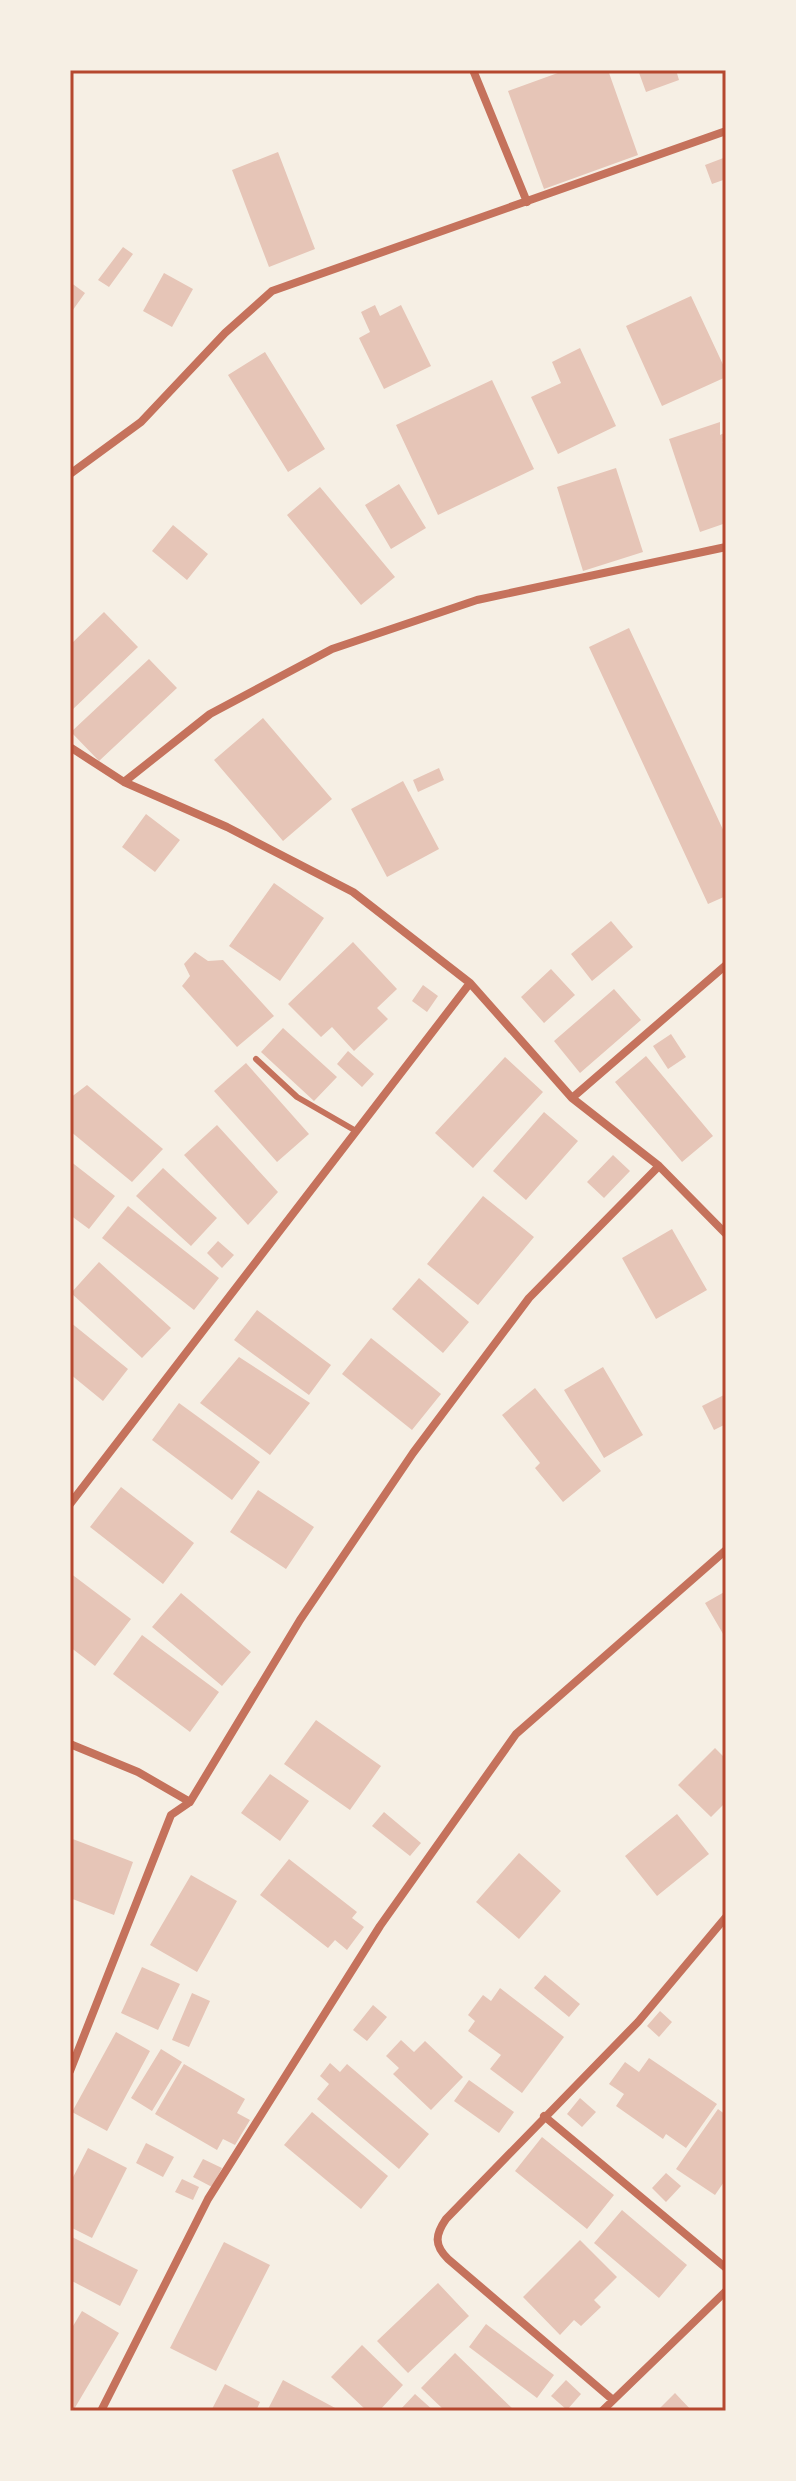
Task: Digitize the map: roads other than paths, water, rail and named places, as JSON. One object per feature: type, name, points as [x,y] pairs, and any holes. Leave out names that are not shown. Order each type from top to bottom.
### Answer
[{"type":"street","points":[[473,70],[527,202]]},
{"type":"street","points":[[70,474],[141,422],[225,333],[272,291],[726,131]]},
{"type":"street","points":[[124,782],[210,714],[332,649],[477,600],[726,547]]},
{"type":"street","points":[[70,747],[124,782],[227,827],[353,892],[470,983],[572,1098],[659,1166],[726,1234]]},
{"type":"street","points":[[572,1098],[726,965]]},
{"type":"street","points":[[70,1504],[470,983]]},
{"type":"street","points":[[70,2071],[171,1815],[190,1802],[300,1620],[413,1453],[529,1298],[659,1166]]},
{"type":"street","points":[[101,2411],[208,2199],[380,1926],[516,1734],[726,1550]]},
{"type":"street","points":[[70,1744],[138,1772],[190,1802]]},
{"type":"street","points":[[613,2400],[448,2259],[437,2245],[438,2230],[544,2116],[638,2022],[726,1917]]},
{"type":"street","points":[[544,2116],[726,2268]]},
{"type":"street","points":[[602,2411],[726,2291]]},
{"type":"lane","points":[[256,1059],[297,1097],[356,1131]]}]
